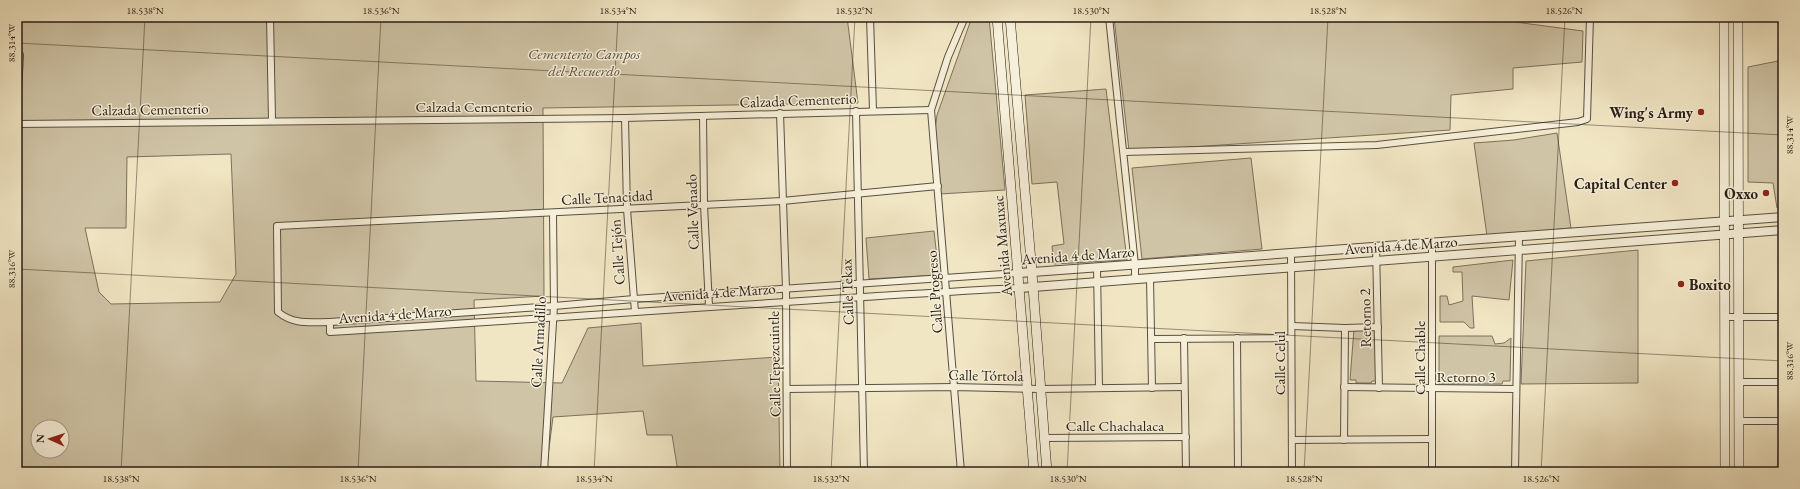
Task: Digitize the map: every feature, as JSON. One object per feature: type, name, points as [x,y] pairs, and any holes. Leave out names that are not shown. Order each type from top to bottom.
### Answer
[{"type":"main road","name":"Avenida Maxuxac","points":[[997,17],[1034,472]]},
{"type":"main road","name":"Avenida Maxuxac","points":[[1010,17],[1032,272],[1047,472]]},
{"type":"main road","points":[[1724,17],[1725,472]]},
{"type":"main road","points":[[1738,17],[1739,472]]},
{"type":"street","points":[[270,17],[272,120]]},
{"type":"street","points":[[870,17],[873,110]]},
{"type":"street","points":[[932,110],[948,57],[965,17]]},
{"type":"street","points":[[1109,17],[1124,152],[1135,265],[1135,279]]},
{"type":"street","points":[[1124,152],[1377,145],[1578,122],[1587,119],[1590,17]]},
{"type":"street","points":[[17,55],[20,55],[17,110]]},
{"type":"street","name":"Calzada Cementerio","points":[[17,124],[272,120],[625,118],[873,110],[932,110]]},
{"type":"street","name":"Calle Progreso","points":[[932,110],[961,472]]},
{"type":"street","name":"Calle Tekax","points":[[856,111],[864,472]]},
{"type":"street","name":"Calle Tepezcuintle","points":[[780,113],[786,289],[787,472]]},
{"type":"street","name":"Calle Venado","points":[[703,116],[704,205],[709,306]]},
{"type":"street","name":"Calle Tejón","points":[[625,118],[627,209],[635,312]]},
{"type":"street","name":"Calle Tenacidad","points":[[330,322],[287,320],[278,312],[277,226],[782,201],[938,186]]},
{"type":"street","name":"Calle Armadillo","points":[[544,472],[554,306],[553,213]]},
{"type":"street","name":"Avenida 4 de Marzo","points":[[1783,217],[1097,268],[860,283],[428,314],[330,322],[330,332],[553,319],[709,306],[860,296],[1020,288],[1783,230]]},
{"type":"street","name":"Retorno 3","points":[[1515,472],[1515,389],[1519,236]]},
{"type":"street","name":"Calle Chable","points":[[1432,243],[1432,472]]},
{"type":"street","name":"Retorno 2","points":[[1376,247],[1379,388]]},
{"type":"street","name":"Calle Celul","points":[[1291,253],[1292,472]]},
{"type":"street","points":[[1097,268],[1099,387]]},
{"type":"street","points":[[1150,278],[1152,388]]},
{"type":"street","points":[[481,311],[483,323]]},
{"type":"street","points":[[428,314],[429,326]]},
{"type":"street","points":[[1725,316],[1738,318],[1783,317]]},
{"type":"street","points":[[378,318],[380,329]]},
{"type":"street","points":[[1292,326],[1346,328],[1378,327]]},
{"type":"street","points":[[1344,440],[1346,328]]},
{"type":"street","points":[[1184,338],[1186,472]]},
{"type":"street","points":[[1237,338],[1238,472]]},
{"type":"street","points":[[1152,339],[1291,338]]},
{"type":"street","points":[[1739,382],[1783,382]]},
{"type":"street","name":"Calle Tórtola","points":[[787,389],[954,387],[1041,390],[1099,387],[1184,387]]},
{"type":"street","name":"Retorno 3","points":[[1344,387],[1515,389]]},
{"type":"street","points":[[1739,421],[1783,421]]},
{"type":"street","name":"Calle Chachalaca","points":[[1045,438],[1186,437]]},
{"type":"street","points":[[1292,440],[1431,439]]},
{"type":"green space","name":"Cementerio Campos del Recuerdo","points":[[17,17],[847,17],[858,103],[543,108],[544,296],[474,300],[476,381],[562,383],[588,328],[641,323],[643,366],[778,357],[780,472],[678,472],[672,435],[647,435],[643,411],[553,417],[546,472],[17,472]],"holes":[[[231,154],[236,274],[220,302],[111,304],[99,292],[85,228],[126,228],[127,157]]]},
{"type":"green space","points":[[972,17],[989,17],[1005,190],[940,194],[935,130],[937,115]]},
{"type":"green space","points":[[1114,17],[1515,17],[1515,22],[1583,31],[1582,62],[1513,68],[1513,89],[1451,95],[1450,130],[1129,151]]},
{"type":"green space","points":[[1783,60],[1783,207],[1777,208],[1773,183],[1748,182],[1748,67]]},
{"type":"green space","points":[[1106,89],[1127,260],[1054,264],[1052,246],[1064,244],[1057,182],[1032,184],[1025,95]]},
{"type":"green space","points":[[1557,133],[1571,228],[1487,236],[1474,143],[1514,140]]},
{"type":"green space","points":[[1251,158],[1262,249],[1142,259],[1132,168]]},
{"type":"green space","points":[[934,231],[939,275],[869,279],[866,238]]},
{"type":"green space","points":[[1638,250],[1638,383],[1521,384],[1526,261]]},
{"type":"green space","points":[[1513,260],[1509,300],[1472,296],[1474,328],[1470,328],[1464,322],[1440,322],[1440,296],[1447,296],[1449,305],[1463,301],[1462,272],[1453,272],[1453,267]]},
{"type":"green space","points":[[1354,329],[1379,330],[1377,381],[1372,381],[1371,383],[1356,383],[1356,380],[1350,380]]},
{"type":"green space","points":[[1439,336],[1492,336],[1495,344],[1504,343],[1511,338],[1510,381],[1503,381],[1502,384],[1439,384]]},
{"type":"place","name":"Wing's Army","points":[[1701,112]]},
{"type":"place","name":"Capital Center","points":[[1675,183]]},
{"type":"place","name":"Oxxo","points":[[1766,193]]},
{"type":"place","name":"Boxito","points":[[1681,284]]}]
